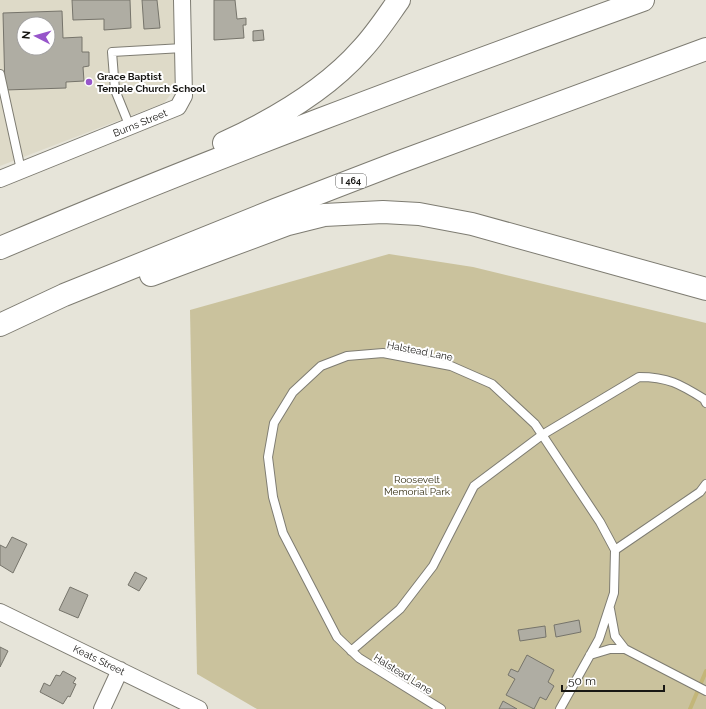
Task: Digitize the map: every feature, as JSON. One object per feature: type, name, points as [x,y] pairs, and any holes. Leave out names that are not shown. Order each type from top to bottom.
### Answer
[{"type":"highway","points":[[31,235],[253,130],[299,101],[332,77],[362,50],[399,0]]},
{"type":"highway","points":[[0,248],[364,103],[643,0]]},
{"type":"highway","name":"I 464","points":[[0,325],[64,295],[261,216],[397,163],[706,49]]},
{"type":"highway","points":[[0,330],[288,224],[324,215],[359,212],[419,214],[472,224],[706,289]]},
{"type":"street","name":"Burns Street","points":[[0,179],[172,110],[182,102],[184,96],[182,0]]},
{"type":"street","name":"Keats Street","points":[[0,612],[199,709]]},
{"type":"street","points":[[102,709],[120,670]]},
{"type":"lane","points":[[130,127],[115,90],[112,52],[183,48]]},
{"type":"lane","points":[[0,74],[21,170]]},
{"type":"lane","name":"Halstead Lane","points":[[441,709],[359,658],[337,637],[283,533],[273,497],[268,457],[274,423],[293,392],[321,366],[347,356],[383,353],[451,366],[492,384],[535,424],[600,522],[615,550],[614,593],[599,639],[560,709]]},
{"type":"lane","points":[[351,651],[400,608],[433,566],[474,486],[542,434],[639,377],[658,377],[682,385],[706,403]]},
{"type":"lane","points":[[615,550],[700,492],[706,484]]},
{"type":"lane","points":[[610,606],[615,636],[625,649],[706,691]]},
{"type":"lane","points":[[590,655],[610,649],[625,649]]},
{"type":"shaded area","name":"Grace Baptist Temple Church School","points":[[0,0],[176,0],[179,78],[176,87],[164,103],[0,166]]},
{"type":"green space","name":"Roosevelt Memorial Park","points":[[389,254],[473,267],[706,323],[706,709],[257,709],[197,674],[190,310]]},
{"type":"building","points":[[72,0],[130,0],[131,28],[104,30],[104,19],[73,20]]},
{"type":"building","points":[[142,0],[157,0],[160,28],[144,29]]},
{"type":"building","points":[[214,0],[235,0],[237,19],[246,18],[246,25],[243,25],[244,38],[214,40]]},
{"type":"building","points":[[62,11],[63,38],[82,37],[82,52],[89,52],[89,66],[83,67],[84,81],[66,82],[66,88],[5,90],[3,13]]},
{"type":"building","points":[[263,30],[264,40],[253,41],[253,31]]},
{"type":"building","points":[[12,537],[27,544],[13,573],[0,565],[0,545],[6,548]]},
{"type":"building","points":[[135,572],[147,578],[139,591],[128,585]]},
{"type":"building","points":[[70,587],[88,595],[78,618],[59,610]]},
{"type":"building","points":[[579,620],[581,632],[556,637],[554,625]]},
{"type":"building","points":[[545,626],[546,637],[520,641],[518,630]]},
{"type":"building","points":[[0,647],[8,651],[0,667]]},
{"type":"building","points":[[527,655],[554,670],[548,682],[554,686],[546,700],[540,697],[534,709],[506,695],[515,679],[508,675],[511,669],[518,672]]},
{"type":"building","points":[[63,671],[76,678],[73,683],[76,684],[70,697],[68,696],[63,704],[40,692],[44,683],[50,686],[56,675],[60,676]]},
{"type":"building","points":[[503,701],[517,709],[499,709]]},
{"type":"waterway","points":[[690,709],[706,671]]},
{"type":"place","name":"Grace Baptist Temple Church School","points":[[89,82]]}]
